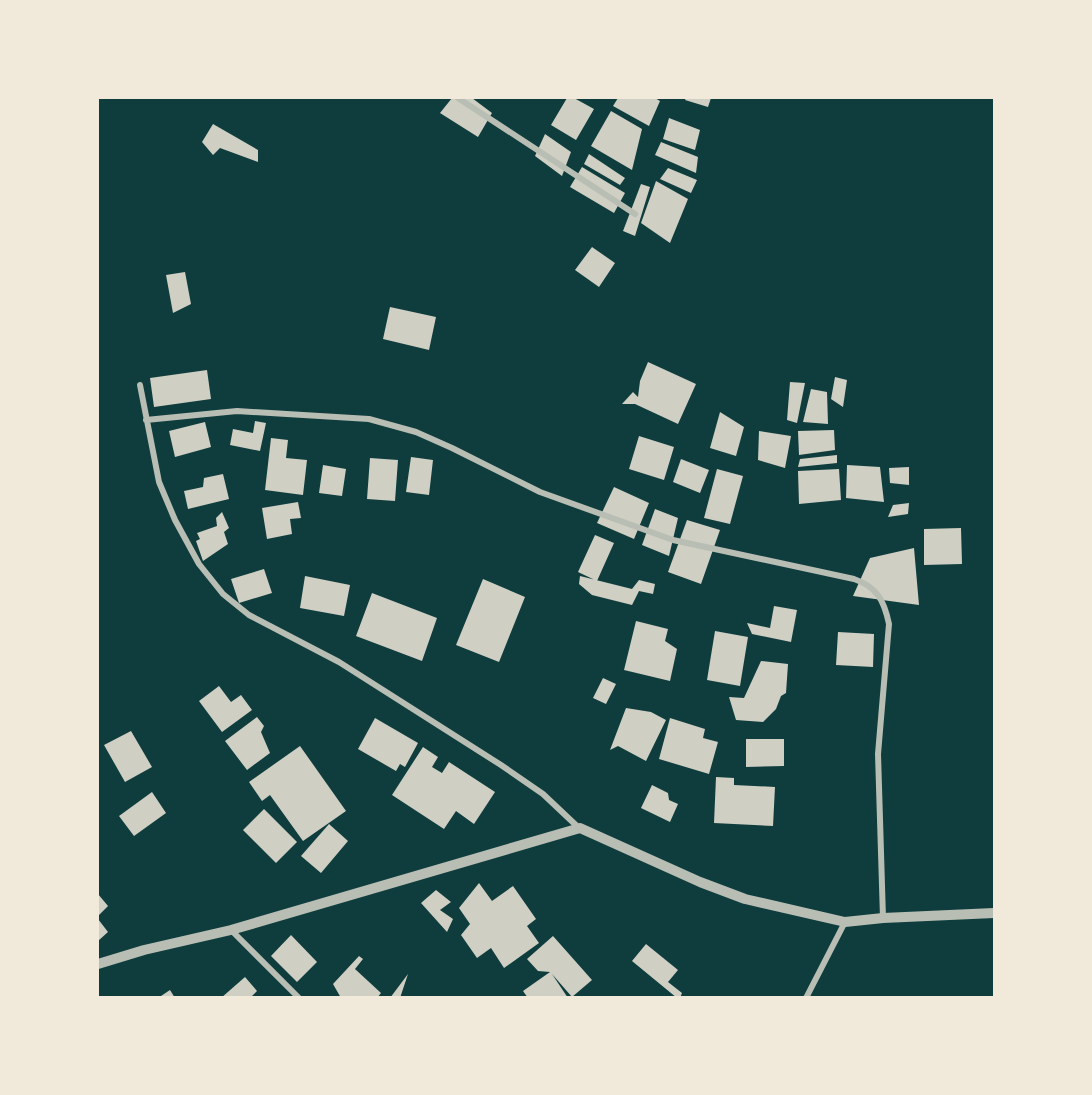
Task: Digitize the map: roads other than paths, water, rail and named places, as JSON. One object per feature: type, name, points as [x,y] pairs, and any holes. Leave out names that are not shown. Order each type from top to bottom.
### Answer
[{"type":"street","points":[[458,98],[635,214]]},
{"type":"street","points":[[140,385],[159,482],[175,520],[199,564],[223,594],[249,615],[339,662],[501,765],[543,794],[580,828],[700,882],[745,899],[845,922],[994,913]]},
{"type":"street","points":[[146,420],[237,411],[369,419],[416,432],[540,492],[674,540],[854,579],[867,584],[885,608],[888,624],[878,754],[884,918]]},
{"type":"street","points":[[98,964],[144,950],[231,930],[580,828]]},
{"type":"street","points":[[806,998],[845,922]]},
{"type":"street","points":[[231,930],[298,998]]}]
